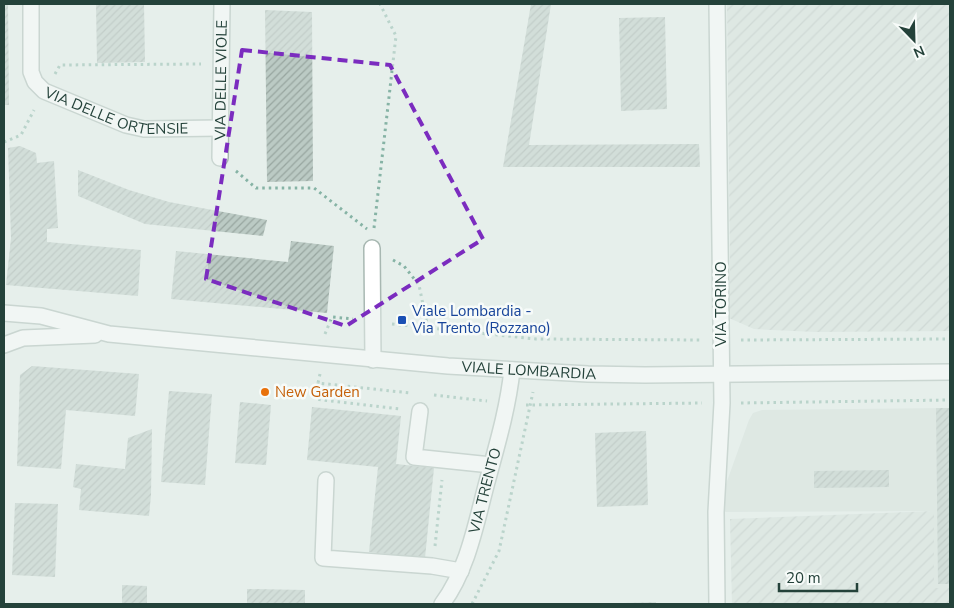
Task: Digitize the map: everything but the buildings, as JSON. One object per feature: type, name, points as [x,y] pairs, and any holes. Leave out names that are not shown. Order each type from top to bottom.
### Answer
[{"type":"street","name":"VIA DELLE ORTENSIE","points":[[30,4],[31,72],[35,82],[44,91],[126,125],[144,129],[221,128]]},
{"type":"street","name":"VIA DELLE VIOLE","points":[[220,158],[222,4]]},
{"type":"street","name":"VIA TORINO","points":[[717,4],[722,403],[716,512],[717,604]]},
{"type":"street","points":[[372,248],[373,360]]},
{"type":"street","name":"VIALE LOMBARDIA","points":[[4,313],[41,316],[109,334]]},
{"type":"street","name":"VIALE LOMBARDIA","points":[[4,345],[23,338],[109,334],[373,360],[512,370],[636,375],[950,372]]},
{"type":"street","name":"VIA TRENTO","points":[[442,604],[450,595],[468,552],[508,403],[512,370]]},
{"type":"street","points":[[420,411],[414,458],[445,459],[491,465]]},
{"type":"street","points":[[326,480],[323,558],[432,566],[461,571]]},
{"type":"path","points":[[220,158],[256,188],[314,188],[373,234],[396,36],[380,4]]},
{"type":"path","points":[[4,142],[21,135],[44,91],[60,66],[222,64]]},
{"type":"path","points":[[372,248],[404,266],[419,285],[428,329]]},
{"type":"path","points":[[324,334],[332,316],[428,329],[536,340],[950,339]]},
{"type":"path","points":[[320,371],[315,399],[420,411]]},
{"type":"path","points":[[318,383],[414,393]]},
{"type":"path","points":[[472,604],[499,551],[533,392]]},
{"type":"path","points":[[432,395],[531,405],[950,400]]},
{"type":"path","points":[[435,546],[445,459]]},
{"type":"highlighted area","points":[[242,50],[390,65],[483,239],[346,326],[206,279]]},
{"type":"shaded area","points":[[727,4],[950,4],[950,331],[816,332],[754,329],[729,318]]},
{"type":"shaded area","points":[[950,408],[950,588],[934,588],[934,511],[716,512],[753,413],[762,410]]},
{"type":"shaded area","points":[[934,511],[934,588],[950,588],[950,604],[732,604],[730,519]]},
{"type":"place","name":"Viale Lombardia - Via Trento (Rozzano)","points":[[402,320]]},
{"type":"place","name":"New Garden","points":[[265,392]]}]
